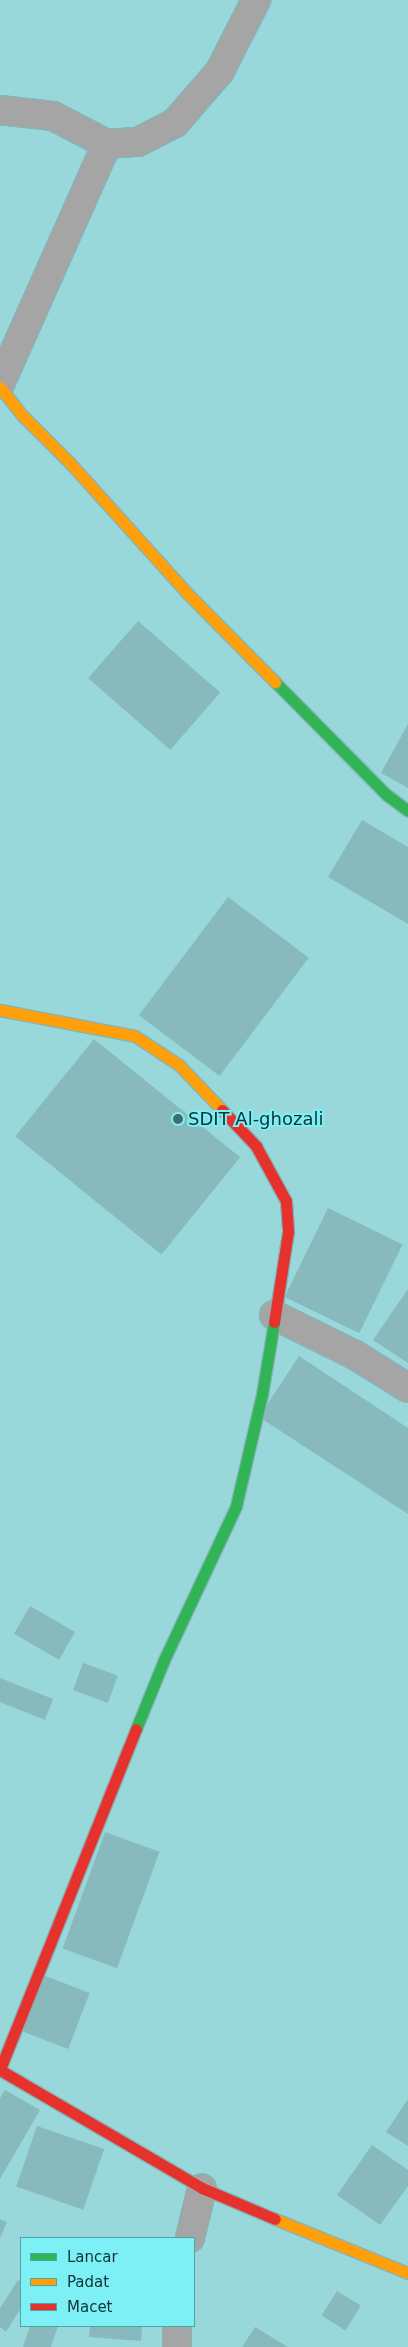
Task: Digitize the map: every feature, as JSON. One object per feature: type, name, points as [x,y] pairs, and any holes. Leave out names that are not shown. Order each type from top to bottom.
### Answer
[{"type":"street","points":[[0,110],[53,116],[107,144],[138,142],[175,123],[220,71],[256,0]]},
{"type":"street","points":[[107,144],[0,386],[23,416],[70,463],[186,592],[387,795],[408,811]]},
{"type":"street","points":[[0,1010],[135,1036],[179,1065],[256,1146],[286,1201],[288,1232],[262,1394],[236,1506],[164,1660],[0,2069],[202,2188],[338,2246],[408,2273]]},
{"type":"street","points":[[274,1315],[355,1355],[408,1388]]},
{"type":"street","points":[[190,2237],[202,2188]]},
{"type":"street","points":[[176,2347],[177,2327]]},
{"type":"building","points":[[138,621],[220,693],[170,750],[88,678]]},
{"type":"building","points":[[408,724],[408,788],[381,773]]},
{"type":"building","points":[[362,820],[408,847],[408,924],[328,877]]},
{"type":"building","points":[[228,897],[309,958],[220,1076],[139,1015]]},
{"type":"building","points":[[94,1039],[240,1157],[161,1254],[15,1136]]},
{"type":"building","points":[[328,1208],[403,1244],[359,1333],[285,1297]]},
{"type":"building","points":[[408,1289],[408,1363],[373,1340]]},
{"type":"building","points":[[299,1356],[408,1428],[408,1514],[259,1417]]},
{"type":"building","points":[[30,1606],[75,1632],[59,1660],[14,1634]]},
{"type":"building","points":[[83,1663],[118,1676],[108,1703],[73,1690]]},
{"type":"building","points":[[0,1678],[53,1699],[45,1720],[0,1702]]},
{"type":"building","points":[[105,1832],[160,1852],[117,1968],[63,1949]]},
{"type":"building","points":[[43,1975],[90,1993],[68,2049],[21,2031]]},
{"type":"building","points":[[5,2090],[40,2110],[0,2179],[0,2098]]},
{"type":"building","points":[[408,2099],[408,2146],[386,2132]]},
{"type":"building","points":[[37,2126],[104,2149],[83,2210],[16,2187]]},
{"type":"building","points":[[372,2145],[408,2170],[408,2186],[380,2225],[337,2195]]},
{"type":"building","points":[[0,2219],[7,2222],[0,2238]]},
{"type":"building","points":[[18,2280],[20,2281],[20,2310],[6,2332],[0,2327],[0,2308]]},
{"type":"building","points":[[337,2291],[361,2306],[345,2330],[322,2316]]},
{"type":"building","points":[[30,2327],[58,2327],[51,2347],[23,2347]]},
{"type":"building","points":[[90,2327],[142,2327],[141,2341],[89,2337]]},
{"type":"building","points":[[255,2327],[288,2347],[242,2347]]},
{"type":"traffic: fast","points":[[275,682],[387,795],[408,811]]},
{"type":"traffic: fast","points":[[136,1729],[164,1660],[236,1506],[262,1394],[274,1322]]},
{"type":"traffic: slow","points":[[0,387],[23,416],[70,463],[186,592],[275,682]]},
{"type":"traffic: slow","points":[[0,1010],[135,1036],[179,1065],[222,1110]]},
{"type":"traffic: slow","points":[[275,2219],[408,2273]]},
{"type":"traffic: jam","points":[[222,1110],[256,1146],[286,1201],[288,1232],[274,1322]]},
{"type":"traffic: jam","points":[[0,2069],[136,1729]]},
{"type":"traffic: jam","points":[[0,2070],[202,2188],[275,2219]]},
{"type":"place","name":"SDIT Al-ghozali","points":[[178,1119]]}]
